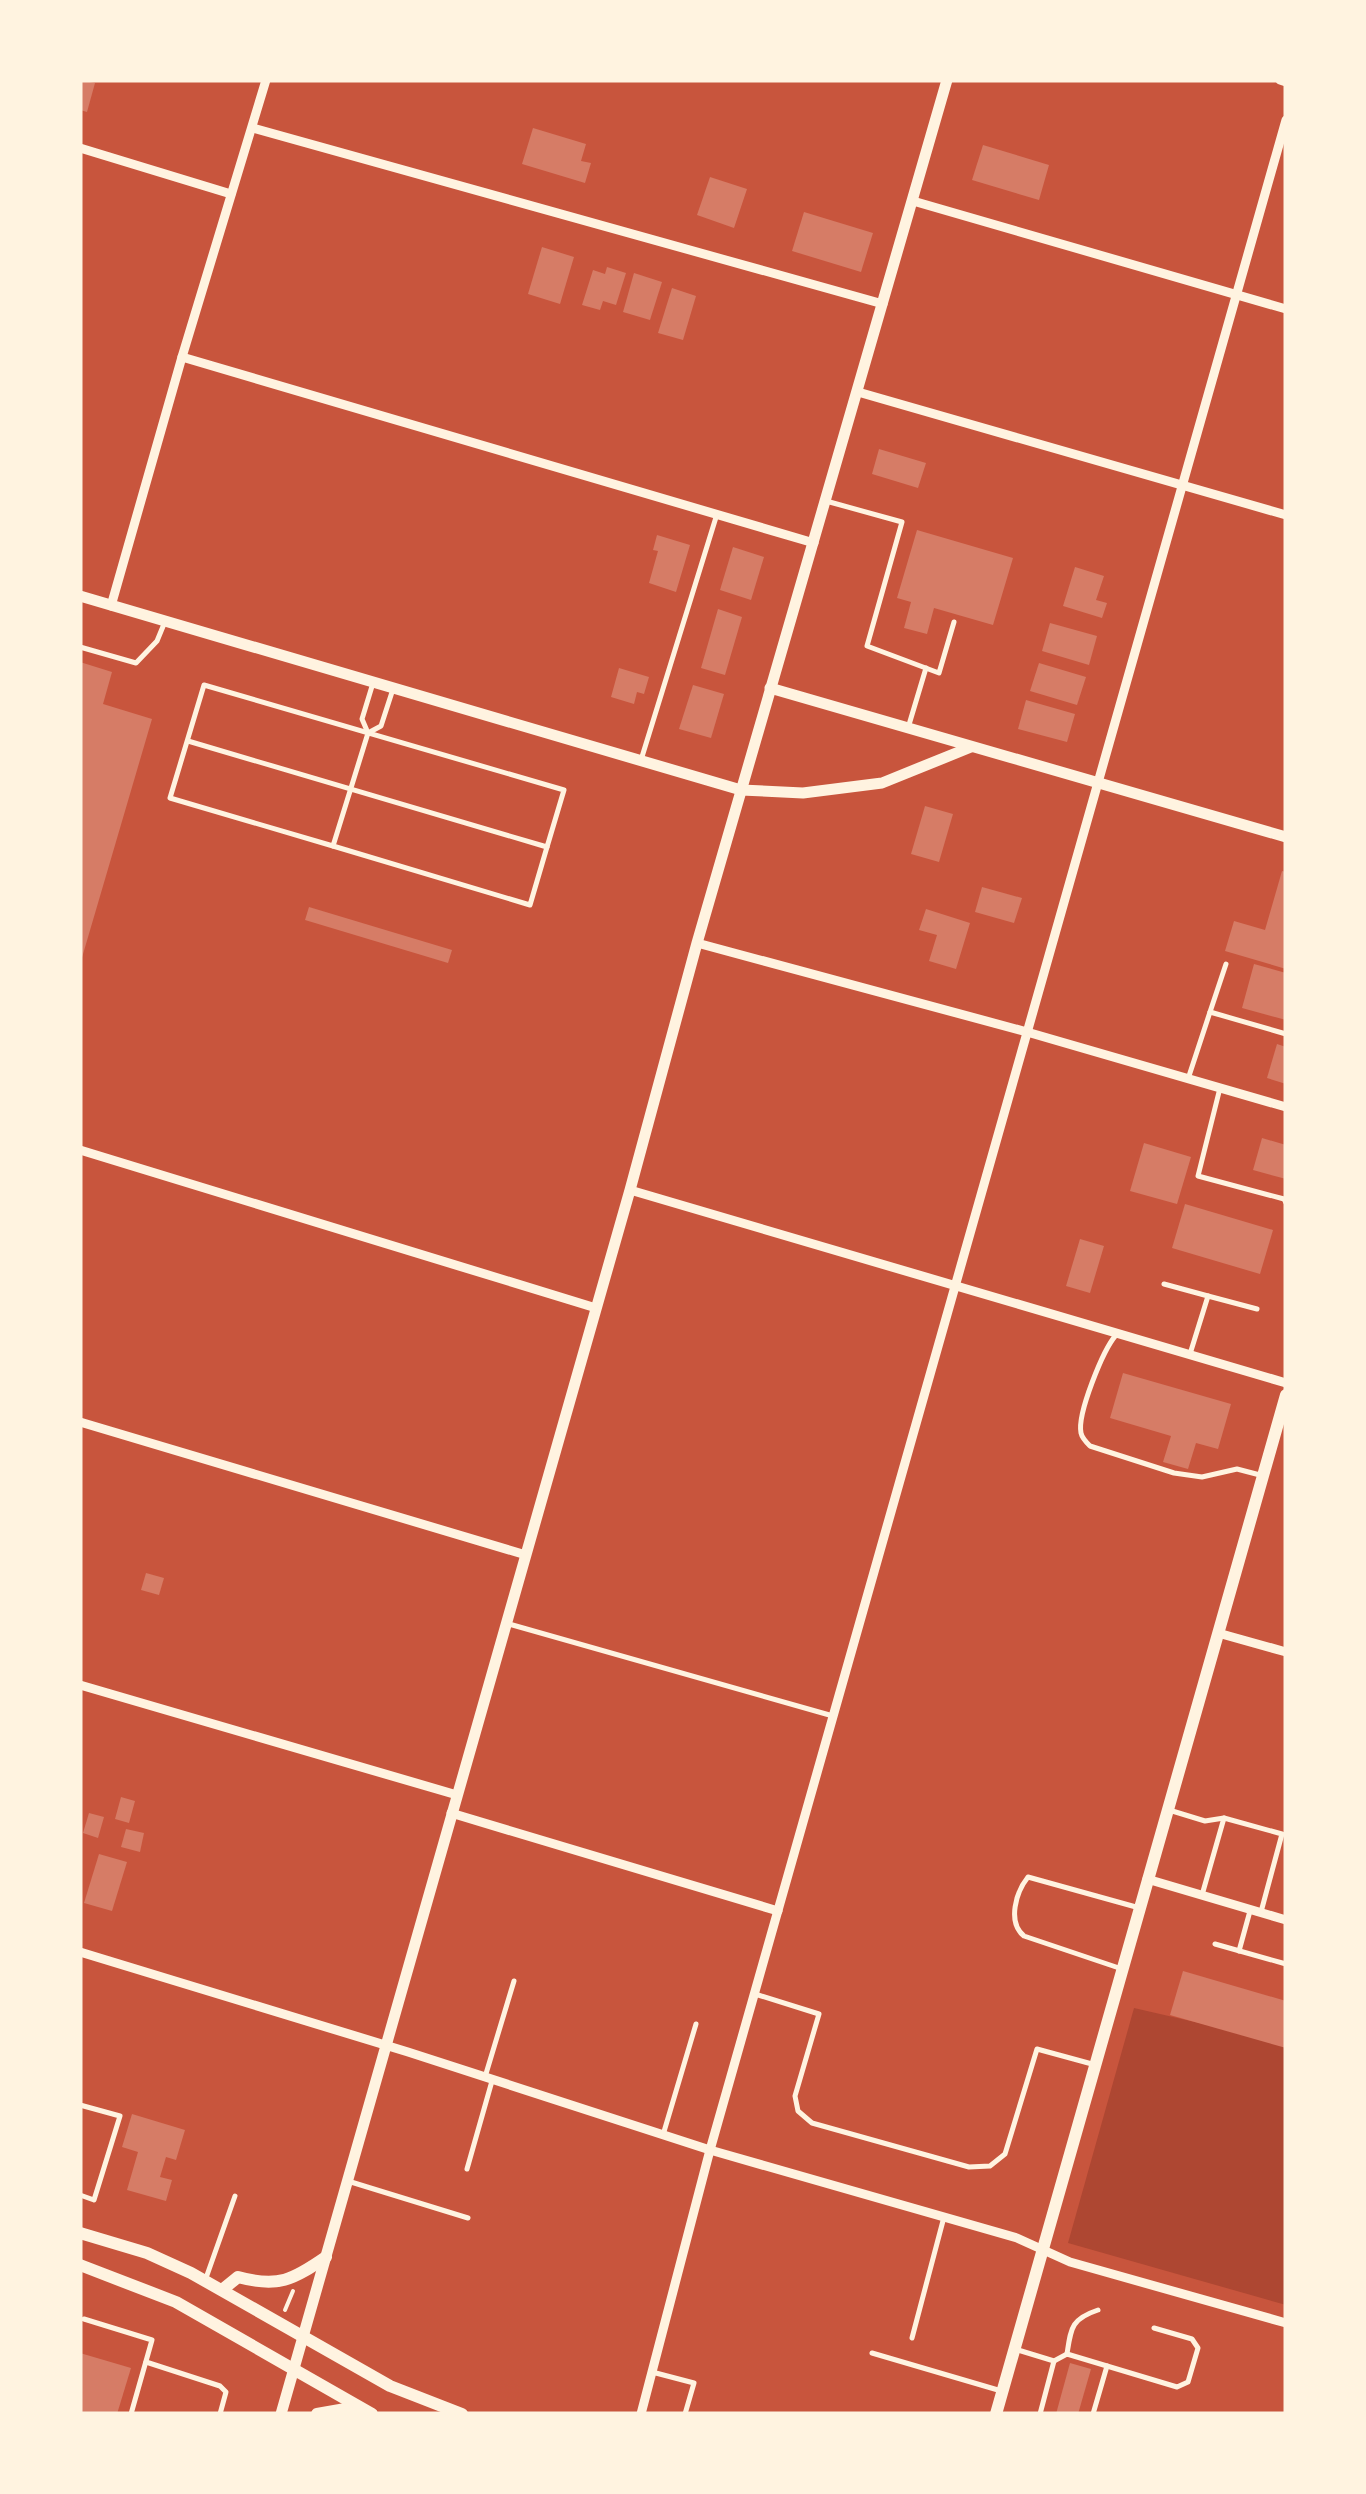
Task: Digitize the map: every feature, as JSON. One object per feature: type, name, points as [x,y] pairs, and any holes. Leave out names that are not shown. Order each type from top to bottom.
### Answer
[{"type":"main road","points":[[996,2414],[1286,1395]]},
{"type":"main road","points":[[80,2233],[147,2253],[206,2281],[390,2386],[462,2414]]},
{"type":"main road","points":[[222,2290],[238,2276],[263,2283],[286,2280],[326,2257]]},
{"type":"main road","points":[[80,2265],[176,2302],[372,2414]]},
{"type":"main road","points":[[317,2414],[357,2406]]},
{"type":"street","points":[[111,606],[266,80]]},
{"type":"street","points":[[281,2414],[697,943],[947,80]]},
{"type":"street","points":[[640,2414],[710,2150],[1286,120]]},
{"type":"street","points":[[253,128],[883,304]]},
{"type":"street","points":[[80,148],[232,194]]},
{"type":"street","points":[[913,201],[1286,309]]},
{"type":"street","points":[[182,357],[814,543]]},
{"type":"street","points":[[858,392],[1286,515]]},
{"type":"street","points":[[80,596],[742,790],[803,793],[882,783],[971,747]]},
{"type":"street","points":[[770,688],[1286,837]]},
{"type":"street","points":[[697,943],[1286,1107]]},
{"type":"street","points":[[80,1150],[596,1308]]},
{"type":"street","points":[[630,1190],[1286,1382]]},
{"type":"street","points":[[80,1422],[526,1555]]},
{"type":"street","points":[[1218,1633],[1286,1652]]},
{"type":"street","points":[[80,1684],[457,1795]]},
{"type":"street","points":[[451,1813],[778,1911]]},
{"type":"street","points":[[1147,1879],[1286,1920]]},
{"type":"street","points":[[80,1952],[386,2045],[710,2150],[1017,2238],[1070,2262],[1286,2324]]},
{"type":"lane","points":[[826,501],[902,522],[867,646],[939,673],[954,622]]},
{"type":"lane","points":[[641,761],[717,514]]},
{"type":"lane","points":[[80,647],[136,663],[157,641],[165,622]]},
{"type":"lane","points":[[908,729],[926,668]]},
{"type":"lane","points":[[333,846],[368,733],[362,719],[373,682]]},
{"type":"lane","points":[[204,685],[564,790],[530,905],[170,798],[188,741],[204,685]]},
{"type":"lane","points":[[368,733],[381,726],[394,689]]},
{"type":"lane","points":[[188,741],[547,847]]},
{"type":"lane","points":[[1188,1078],[1226,964]]},
{"type":"lane","points":[[1210,1012],[1286,1034]]},
{"type":"lane","points":[[1220,1088],[1198,1176],[1284,1199],[1286,1203]]},
{"type":"lane","points":[[1164,1284],[1257,1309]]},
{"type":"lane","points":[[1190,1354],[1208,1296]]},
{"type":"lane","points":[[1118,1332],[1103,1350],[1081,1422],[1081,1436],[1090,1446],[1188,1475],[1202,1477],[1237,1469],[1263,1476]]},
{"type":"lane","points":[[506,1623],[834,1716]]},
{"type":"lane","points":[[1167,1810],[1205,1821],[1224,1818],[1282,1834],[1239,1951]]},
{"type":"lane","points":[[1202,1895],[1224,1818]]},
{"type":"lane","points":[[1122,1968],[1024,1936],[1015,1929],[1013,1920],[1022,1882],[1028,1877],[1036,1878],[1139,1908]]},
{"type":"lane","points":[[1215,1944],[1286,1964]]},
{"type":"lane","points":[[466,2169],[514,1981]]},
{"type":"lane","points":[[754,1994],[819,2014],[794,2096],[798,2111],[812,2123],[969,2167],[990,2166],[1006,2154],[1037,2048],[1095,2065]]},
{"type":"lane","points":[[663,2134],[696,2024]]},
{"type":"lane","points":[[80,2105],[120,2116],[94,2200],[80,2196]]},
{"type":"lane","points":[[346,2181],[468,2218]]},
{"type":"lane","points":[[206,2281],[235,2196]]},
{"type":"lane","points":[[912,2338],[944,2217]]},
{"type":"lane","points":[[1067,2354],[1070,2330],[1081,2316],[1098,2310]]},
{"type":"lane","points":[[84,2320],[152,2340],[131,2414]]},
{"type":"lane","points":[[1014,2349],[1054,2361],[1067,2354],[1177,2387],[1188,2382],[1198,2348],[1192,2339],[1154,2328]]},
{"type":"lane","points":[[872,2353],[1003,2391]]},
{"type":"lane","points":[[1040,2414],[1054,2361]]},
{"type":"lane","points":[[146,2362],[220,2386],[226,2392],[220,2414]]},
{"type":"lane","points":[[1093,2414],[1108,2366]]},
{"type":"lane","points":[[652,2372],[694,2384],[685,2414]]},
{"type":"path","points":[[285,2312],[294,2287]]},
{"type":"shaded area","points":[[1134,2008],[1286,2043],[1286,2305],[1068,2243]]},
{"type":"building","points":[[80,80],[95,83],[87,112],[80,110]]},
{"type":"building","points":[[533,128],[586,144],[581,161],[591,163],[585,183],[522,164]]},
{"type":"building","points":[[983,145],[1049,165],[1039,200],[972,180]]},
{"type":"building","points":[[710,177],[747,189],[734,228],[697,215]]},
{"type":"building","points":[[804,212],[873,233],[861,272],[792,251]]},
{"type":"building","points":[[542,247],[574,257],[560,304],[528,294]]},
{"type":"building","points":[[607,267],[626,273],[616,305],[603,301],[600,310],[582,305],[593,270],[605,274]]},
{"type":"building","points":[[634,273],[662,282],[650,320],[623,312]]},
{"type":"building","points":[[672,288],[696,296],[683,340],[658,333]]},
{"type":"building","points":[[879,449],[926,463],[918,488],[872,474]]},
{"type":"building","points":[[917,530],[1013,558],[993,625],[934,608],[927,634],[904,628],[911,602],[897,598]]},
{"type":"building","points":[[657,535],[690,545],[676,592],[649,583],[658,551],[653,550]]},
{"type":"building","points":[[733,547],[764,557],[751,600],[720,590]]},
{"type":"building","points":[[1075,567],[1104,576],[1096,600],[1107,603],[1102,618],[1063,606]]},
{"type":"building","points":[[718,609],[742,617],[725,675],[701,668]]},
{"type":"building","points":[[1050,623],[1097,636],[1089,665],[1042,651]]},
{"type":"building","points":[[80,662],[112,672],[103,704],[152,719],[81,961]]},
{"type":"building","points":[[1039,663],[1086,677],[1077,705],[1030,691]]},
{"type":"building","points":[[619,668],[649,677],[644,694],[637,692],[634,704],[611,697]]},
{"type":"building","points":[[693,685],[724,694],[711,738],[679,729]]},
{"type":"building","points":[[1026,700],[1075,714],[1067,742],[1018,729]]},
{"type":"building","points":[[925,806],[953,814],[939,862],[911,854]]},
{"type":"building","points":[[1282,871],[1286,872],[1286,969],[1225,951],[1234,921],[1265,930]]},
{"type":"building","points":[[982,887],[1022,898],[1014,923],[975,912]]},
{"type":"building","points":[[309,907],[452,950],[448,963],[305,920]]},
{"type":"building","points":[[926,909],[970,923],[956,969],[929,961],[937,935],[919,930]]},
{"type":"building","points":[[1254,964],[1286,973],[1286,1020],[1242,1008]]},
{"type":"building","points":[[1277,1044],[1286,1047],[1286,1084],[1267,1078]]},
{"type":"building","points":[[1262,1138],[1286,1145],[1286,1179],[1253,1170]]},
{"type":"building","points":[[1144,1143],[1191,1157],[1177,1204],[1130,1191]]},
{"type":"building","points":[[1185,1204],[1273,1230],[1260,1274],[1172,1248]]},
{"type":"building","points":[[1080,1239],[1104,1246],[1090,1293],[1066,1286]]},
{"type":"building","points":[[1123,1373],[1231,1404],[1218,1449],[1196,1443],[1188,1469],[1163,1462],[1171,1436],[1110,1418]]},
{"type":"building","points":[[146,1573],[164,1578],[159,1595],[141,1590]]},
{"type":"building","points":[[121,1797],[135,1801],[129,1823],[115,1819]]},
{"type":"building","points":[[89,1813],[104,1817],[98,1838],[83,1833]]},
{"type":"building","points":[[126,1829],[144,1833],[140,1852],[121,1847]]},
{"type":"building","points":[[99,1854],[127,1862],[112,1911],[84,1903]]},
{"type":"building","points":[[1183,1971],[1286,2001],[1286,2048],[1170,2015]]},
{"type":"building","points":[[132,2114],[185,2130],[176,2160],[166,2157],[160,2177],[172,2180],[166,2201],[127,2190],[138,2152],[122,2147]]},
{"type":"building","points":[[80,2353],[131,2368],[117,2414],[80,2414]]},
{"type":"building","points":[[1070,2363],[1091,2369],[1078,2414],[1056,2414]]}]
